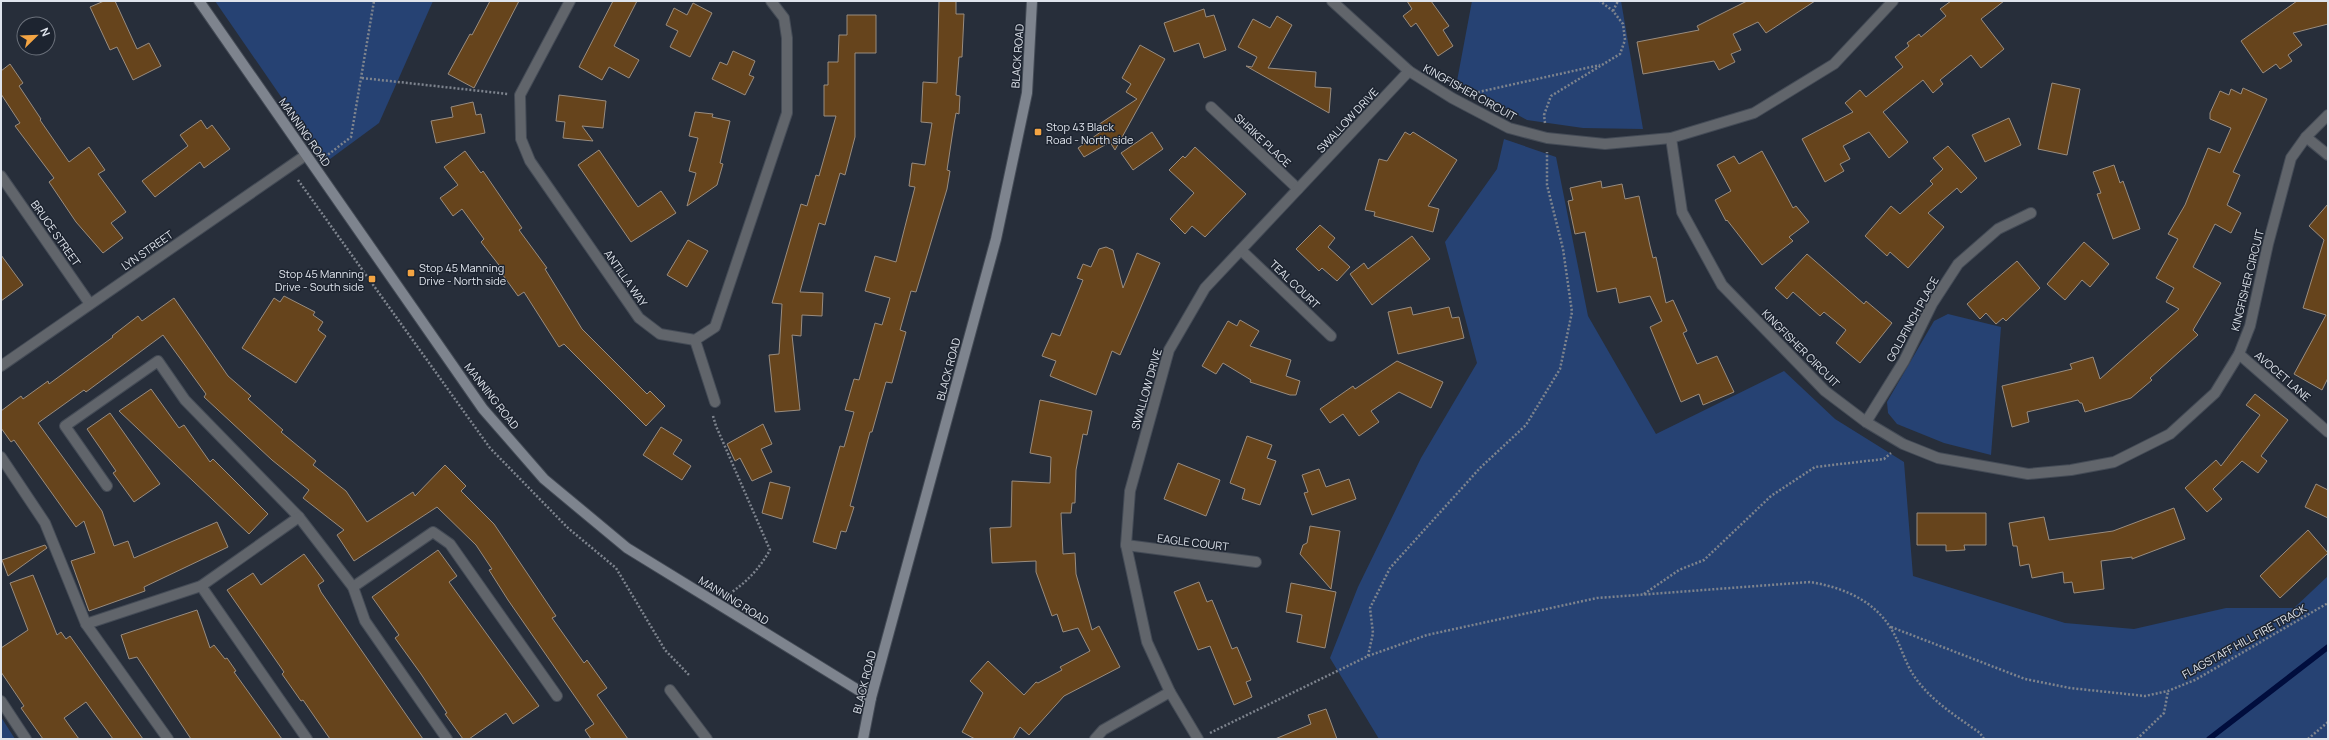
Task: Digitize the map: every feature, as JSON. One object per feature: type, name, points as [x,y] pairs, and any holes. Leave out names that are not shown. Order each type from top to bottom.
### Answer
[{"type":"street","name":"MANNING ROAD","points":[[199,1],[483,408],[544,480],[627,548],[871,698]]},
{"type":"street","name":"ANTILLA WAY","points":[[570,1],[520,96],[521,139],[530,161],[639,318],[660,334],[695,340]]},
{"type":"street","points":[[715,402],[695,340],[715,327],[787,113],[787,38],[784,18],[771,1]]},
{"type":"street","name":"BLACK ROAD","points":[[863,739],[871,698],[996,240],[1027,93],[1032,1]]},
{"type":"street","name":"KINGFISHER CIRCUIT","points":[[1332,1],[1408,71],[1452,98],[1509,128],[1547,138],[1605,144],[1671,138],[1754,113],[1834,64],[1892,1]]},
{"type":"street","name":"SWALLOW DRIVE","points":[[1202,737],[1170,692],[1147,642],[1126,545],[1130,490],[1169,350],[1205,288],[1408,71]]},
{"type":"street","name":"SHRIKE PLACE","points":[[1211,107],[1298,189]]},
{"type":"street","name":"KINGFISHER CIRCUIT","points":[[1671,138],[1682,212],[1722,285],[1825,390],[1866,422],[1903,444],[1938,458],[2028,474],[2071,470],[2114,462],[2170,434],[2215,392],[2239,354],[2250,326],[2268,244],[2291,158],[2306,137],[2328,115]]},
{"type":"street","points":[[2306,137],[2328,156]]},
{"type":"street","name":"LYN STREET","points":[[1,366],[306,155]]},
{"type":"street","name":"BRUCE STREET","points":[[1,176],[90,304]]},
{"type":"street","name":"GOLDFINCH PLACE","points":[[1866,422],[1904,361],[1932,304],[1958,264],[1998,229],[2031,213]]},
{"type":"street","name":"TEAL COURT","points":[[1241,250],[1332,336]]},
{"type":"street","name":"AVOCET LANE","points":[[2239,354],[2328,432]]},
{"type":"street","points":[[107,486],[65,426],[158,361],[185,400],[299,517],[353,587],[365,621],[447,739]]},
{"type":"street","points":[[1,457],[45,523],[86,624],[168,739]]},
{"type":"street","points":[[86,624],[201,586],[299,517]]},
{"type":"street","points":[[353,587],[433,532],[450,544],[557,696]]},
{"type":"street","name":"EAGLE COURT","points":[[1126,545],[1256,562]]},
{"type":"street","points":[[201,586],[307,739]]},
{"type":"street","points":[[670,690],[707,739]]},
{"type":"street","points":[[1095,739],[1103,730],[1170,692]]},
{"type":"street","points":[[1,701],[26,739]]},
{"type":"path","points":[[313,165],[352,137],[374,1]]},
{"type":"path","points":[[1368,656],[1373,633],[1370,608],[1390,568],[1480,468],[1526,425],[1560,369],[1572,312],[1563,249],[1547,185],[1547,138],[1544,116],[1551,96],[1620,54],[1625,40],[1623,24],[1613,11],[1600,1]]},
{"type":"path","points":[[1613,11],[1618,1]]},
{"type":"path","points":[[1452,98],[1602,65]]},
{"type":"path","points":[[362,78],[520,96]]},
{"type":"path","points":[[715,402],[712,413],[716,426],[770,550],[760,567],[744,584],[716,602]]},
{"type":"path","points":[[1644,594],[1679,570],[1704,560],[1771,496],[1815,467],[1884,459],[1903,444]]},
{"type":"path","points":[[1202,737],[1368,656],[1427,635],[1597,598],[1810,582],[1832,585],[1859,597],[1876,610],[1890,627],[1914,676],[1938,704],[1980,733],[1984,739]]},
{"type":"path","name":"FLAGSTAFF HILL FIRE TRACK","points":[[1890,627],[2025,679],[2070,688],[2145,696],[2168,691],[2222,664],[2328,603]]},
{"type":"path","points":[[2137,739],[2164,712],[2168,691]]},
{"type":"path","points":[[2308,739],[2328,722]]},
{"type":"shaded area","points":[[215,1],[433,1],[379,123],[326,162]]},
{"type":"shaded area","points":[[1472,1],[1621,1],[1643,129],[1583,128],[1527,120],[1457,81]]},
{"type":"shaded area","points":[[1504,139],[1556,157],[1588,316],[1656,434],[1784,371],[1835,419],[1904,462],[1913,576],[2065,623],[2134,629],[2226,608],[2294,608],[2328,576],[2328,739],[1379,739],[1330,658],[1358,587],[1421,458],[1477,363],[1445,242],[1497,169]]},
{"type":"shaded area","points":[[1948,314],[2001,327],[1991,455],[1944,443],[1897,424],[1888,413],[1887,402],[1934,321]]},
{"type":"shaded area","points":[[1,717],[15,739],[1,739]]},
{"type":"building","points":[[104,1],[115,1],[137,49],[149,43],[161,66],[133,80],[117,47],[110,50],[90,7]]},
{"type":"building","points":[[490,1],[519,1],[474,88],[448,74],[470,34],[472,35]]},
{"type":"building","points":[[613,1],[637,1],[614,46],[639,60],[629,78],[609,67],[602,80],[579,67]]},
{"type":"building","points":[[939,1],[956,1],[956,14],[964,14],[962,57],[959,57],[956,95],[960,96],[959,114],[956,113],[954,124],[947,170],[950,171],[947,189],[916,292],[911,291],[900,330],[906,332],[892,383],[886,382],[872,432],[870,432],[850,506],[854,507],[846,532],[841,531],[836,549],[813,542],[840,446],[844,447],[854,412],[845,410],[854,379],[859,380],[875,323],[882,325],[890,298],[865,291],[875,256],[896,262],[915,187],[909,186],[912,163],[925,165],[932,123],[921,122],[923,82],[937,83]]},
{"type":"building","points":[[1407,1],[1431,1],[1449,26],[1443,30],[1453,46],[1438,56],[1416,23],[1411,27],[1403,16],[1412,9]]},
{"type":"building","points":[[1747,1],[1815,1],[1766,33],[1758,22],[1733,34],[1741,50],[1731,54],[1735,62],[1719,70],[1714,61],[1643,74],[1637,42],[1699,30],[1697,26]]},
{"type":"building","points":[[1951,1],[2004,1],[1981,19],[2004,49],[1981,68],[1971,55],[1940,80],[1943,84],[1933,93],[1923,80],[1883,112],[1908,142],[1889,158],[1869,132],[1843,146],[1850,159],[1840,164],[1844,171],[1825,182],[1802,139],[1853,112],[1845,103],[1860,90],[1866,97],[1903,67],[1895,57],[1909,46],[1907,43],[1919,34],[1921,37],[1946,16],[1940,9]]},
{"type":"building","points":[[2297,1],[2328,1],[2328,24],[2293,33],[2302,45],[2288,55],[2292,61],[2280,69],[2276,64],[2263,73],[2241,41]]},
{"type":"building","points":[[693,3],[712,13],[690,57],[670,47],[678,31],[666,25],[674,8],[687,15]]},
{"type":"building","points":[[1204,9],[1206,17],[1214,15],[1226,50],[1204,58],[1199,43],[1174,52],[1164,23]]},
{"type":"building","points":[[847,15],[876,15],[876,53],[855,53],[855,137],[845,175],[840,173],[825,225],[819,223],[800,292],[823,293],[822,316],[802,315],[801,336],[792,335],[800,410],[775,412],[769,355],[779,354],[782,304],[772,303],[801,204],[807,206],[816,175],[819,176],[836,116],[824,116],[824,85],[828,85],[828,62],[838,62],[839,35],[847,35]]},
{"type":"building","points":[[1277,16],[1292,25],[1268,68],[1316,72],[1315,87],[1331,88],[1329,113],[1246,66],[1252,67],[1257,57],[1238,47],[1253,19],[1270,28]]},
{"type":"building","points":[[1140,45],[1165,59],[1115,150],[1110,142],[1084,157],[1078,148],[1102,131],[1098,125],[1137,99],[1126,92],[1131,84],[1122,78]]},
{"type":"building","points":[[733,51],[755,61],[749,75],[754,77],[745,95],[712,79],[720,62],[727,65]]},
{"type":"building","points":[[10,64],[23,83],[19,86],[69,162],[89,147],[105,170],[98,174],[126,212],[111,223],[123,238],[103,253],[76,222],[49,182],[54,178],[15,126],[20,123],[1,94],[1,71]]},
{"type":"building","points":[[2052,83],[2080,89],[2067,155],[2038,149]]},
{"type":"building","points":[[2243,88],[2267,99],[2233,172],[2240,175],[2227,205],[2241,213],[2231,233],[2215,224],[2193,267],[2221,283],[2193,330],[2198,335],[2150,378],[2152,380],[2131,398],[2085,412],[2082,403],[2078,400],[2027,412],[2029,422],[2012,427],[2002,386],[2072,369],[2070,364],[2093,357],[2100,379],[2179,309],[2166,302],[2174,288],[2156,278],[2178,239],[2168,234],[2185,205],[2208,148],[2220,153],[2231,128],[2210,119],[2210,113],[2220,91],[2229,95],[2231,89],[2241,94]]},
{"type":"building","points":[[559,95],[606,101],[603,128],[582,126],[593,141],[563,138],[565,122],[556,121]]},
{"type":"building","points":[[473,102],[476,115],[481,114],[485,133],[436,143],[431,121],[453,117],[451,107]]},
{"type":"building","points":[[695,112],[713,114],[712,117],[730,121],[720,163],[723,164],[717,185],[687,206],[696,173],[689,171],[698,138],[689,136]]},
{"type":"building","points":[[2009,118],[2021,145],[1985,162],[1972,135]]},
{"type":"building","points":[[201,120],[207,129],[212,125],[230,149],[204,168],[200,162],[155,197],[142,181],[188,146],[180,135]]},
{"type":"building","points":[[1152,132],[1163,149],[1133,170],[1121,153]]},
{"type":"building","points":[[1405,132],[1410,135],[1413,132],[1457,160],[1428,206],[1439,209],[1433,232],[1374,216],[1375,212],[1365,210],[1379,159],[1387,161]]},
{"type":"building","points":[[1948,146],[1977,178],[1961,193],[1957,188],[1928,213],[1944,227],[1908,268],[1890,252],[1887,256],[1865,236],[1891,206],[1900,214],[1933,184],[1930,181],[1943,169],[1933,158]]},
{"type":"building","points":[[1195,147],[1246,194],[1205,237],[1192,226],[1185,234],[1170,219],[1194,193],[1169,170],[1183,156],[1185,158]]},
{"type":"building","points":[[599,150],[638,207],[661,191],[676,213],[631,242],[578,165]]},
{"type":"building","points":[[465,151],[481,173],[483,171],[522,228],[519,230],[547,268],[545,269],[582,329],[647,394],[650,391],[665,406],[646,426],[564,344],[559,347],[524,292],[518,296],[500,271],[502,269],[481,242],[484,239],[462,209],[453,216],[440,198],[458,185],[444,167]]},
{"type":"building","points":[[1762,151],[1793,208],[1796,206],[1809,222],[1789,237],[1793,241],[1762,265],[1727,220],[1726,221],[1715,200],[1731,191],[1717,165],[1734,156],[1739,164]]},
{"type":"building","points":[[2114,165],[2120,183],[2123,181],[2140,229],[2113,239],[2097,194],[2101,193],[2093,172]]},
{"type":"building","points":[[1601,181],[1602,188],[1622,184],[1625,199],[1639,196],[1653,258],[1656,257],[1666,303],[1673,300],[1687,331],[1683,333],[1697,364],[1717,356],[1734,392],[1703,405],[1699,394],[1681,402],[1650,327],[1662,321],[1650,296],[1619,303],[1616,288],[1597,292],[1585,232],[1575,234],[1568,201],[1573,200],[1570,188]]},
{"type":"building","points":[[2328,204],[2328,378],[2322,390],[2294,374],[2326,315],[2303,308],[2324,240],[2309,226]]},
{"type":"building","points":[[1320,225],[1335,238],[1328,247],[1350,267],[1337,281],[1322,268],[1319,271],[1296,249]]},
{"type":"building","points":[[1412,236],[1430,259],[1372,305],[1350,274],[1364,263],[1368,269]]},
{"type":"building","points":[[688,240],[708,251],[687,287],[667,275]]},
{"type":"building","points":[[2084,242],[2109,264],[2090,287],[2082,280],[2065,300],[2047,284]]},
{"type":"building","points":[[1106,247],[1113,250],[1123,288],[1137,253],[1160,263],[1120,355],[1112,351],[1096,395],[1050,376],[1056,361],[1042,356],[1052,333],[1060,336],[1083,280],[1077,278],[1083,264],[1091,267],[1099,249]]},
{"type":"building","points":[[1807,254],[1864,304],[1866,301],[1892,323],[1860,363],[1836,343],[1846,330],[1824,312],[1820,316],[1793,292],[1787,299],[1775,288]]},
{"type":"building","points":[[1,255],[23,285],[1,301]]},
{"type":"building","points":[[2017,261],[2040,288],[2006,321],[2003,318],[1996,324],[1986,313],[1980,319],[1967,304]]},
{"type":"building","points":[[284,296],[315,312],[313,315],[323,322],[318,330],[326,336],[296,383],[242,348],[274,298],[280,302]]},
{"type":"building","points":[[174,298],[228,376],[251,396],[248,399],[283,430],[281,432],[316,461],[313,465],[346,491],[367,522],[413,492],[415,496],[445,465],[466,486],[461,491],[494,524],[556,616],[552,618],[584,663],[587,660],[607,688],[597,695],[628,739],[591,739],[585,730],[594,724],[508,600],[489,570],[492,569],[476,545],[437,507],[354,561],[337,535],[344,530],[303,498],[309,490],[272,460],[204,397],[206,394],[163,335],[86,392],[84,390],[38,423],[102,511],[114,546],[128,541],[134,558],[217,522],[228,547],[144,587],[145,591],[89,611],[71,561],[95,553],[84,521],[76,527],[14,440],[11,442],[1,428],[1,411],[21,396],[23,399],[48,381],[49,384],[113,337],[112,336],[138,316],[142,321]]},
{"type":"building","points":[[1411,307],[1413,315],[1449,307],[1452,318],[1459,317],[1464,338],[1398,354],[1388,312]]},
{"type":"building","points":[[1240,320],[1259,331],[1250,346],[1291,360],[1286,376],[1300,381],[1296,395],[1290,395],[1250,382],[1251,380],[1223,363],[1216,374],[1202,366],[1228,321],[1237,326]]},
{"type":"building","points":[[1397,361],[1443,382],[1431,408],[1399,392],[1371,411],[1379,422],[1359,436],[1343,414],[1330,423],[1320,409],[1353,386],[1355,389]]},
{"type":"building","points":[[151,389],[179,428],[184,425],[210,462],[213,459],[268,514],[249,534],[119,411]]},
{"type":"building","points":[[2255,394],[2288,420],[2261,456],[2267,461],[2258,473],[2242,461],[2213,489],[2222,499],[2207,512],[2185,488],[2216,460],[2221,466],[2260,415],[2246,405]]},
{"type":"building","points":[[1040,400],[1092,411],[1087,435],[1083,434],[1076,470],[1075,503],[1072,503],[1071,513],[1061,513],[1063,554],[1075,553],[1076,574],[1092,630],[1099,626],[1120,667],[1064,696],[1029,735],[1020,727],[1013,739],[975,739],[962,732],[983,693],[970,681],[988,661],[1024,695],[1036,682],[1038,683],[1062,670],[1060,667],[1090,651],[1078,628],[1063,632],[1057,614],[1052,616],[1036,572],[1036,561],[992,563],[990,528],[1011,527],[1012,481],[1050,483],[1051,457],[1030,453]]},
{"type":"building","points":[[110,413],[160,484],[134,502],[113,473],[116,471],[87,429]]},
{"type":"building","points":[[763,424],[772,444],[761,449],[772,472],[752,481],[740,458],[735,461],[727,444]]},
{"type":"building","points":[[661,427],[682,440],[673,454],[691,466],[682,480],[643,455]]},
{"type":"building","points":[[1247,436],[1272,445],[1267,458],[1276,461],[1260,505],[1242,499],[1245,489],[1230,483]]},
{"type":"building","points":[[1178,463],[1220,480],[1206,516],[1164,499]]},
{"type":"building","points":[[1319,469],[1326,487],[1349,479],[1356,499],[1312,515],[1304,493],[1308,492],[1302,475]]},
{"type":"building","points":[[770,482],[790,487],[782,519],[762,513]]},
{"type":"building","points":[[2316,484],[2328,490],[2328,518],[2305,507]]},
{"type":"building","points":[[2174,508],[2185,539],[2132,559],[2132,557],[2101,561],[2104,589],[2074,593],[2072,582],[2064,583],[2063,572],[2032,578],[2029,564],[2020,566],[2017,546],[2013,546],[2009,523],[2044,517],[2049,540],[2113,531]]},
{"type":"building","points":[[1917,513],[1986,513],[1986,545],[1964,545],[1965,550],[1946,551],[1946,545],[1917,545]]},
{"type":"building","points":[[1310,526],[1340,531],[1331,589],[1300,554],[1303,545],[1307,543]]},
{"type":"building","points":[[2308,530],[2328,553],[2280,598],[2260,576]]},
{"type":"building","points":[[45,545],[47,548],[8,576],[2,560]]},
{"type":"building","points":[[438,550],[457,576],[449,582],[539,706],[513,724],[506,713],[469,739],[463,739],[445,714],[447,713],[395,638],[399,635],[372,597]]},
{"type":"building","points":[[304,554],[324,581],[318,585],[321,592],[423,739],[330,739],[303,700],[301,701],[282,674],[284,672],[227,590],[253,573],[261,585]]},
{"type":"building","points":[[33,575],[57,635],[61,632],[66,639],[70,636],[143,739],[113,739],[86,702],[64,718],[79,739],[43,739],[21,708],[24,706],[1,672],[1,648],[28,630],[10,583]]},
{"type":"building","points":[[1199,582],[1207,602],[1212,600],[1232,649],[1237,647],[1251,680],[1246,682],[1252,697],[1234,705],[1210,646],[1198,650],[1174,592]]},
{"type":"building","points":[[1291,583],[1336,592],[1325,648],[1297,642],[1302,615],[1286,612]]},
{"type":"building","points":[[197,610],[210,648],[214,645],[225,659],[227,658],[236,671],[234,672],[282,739],[191,739],[137,657],[129,659],[121,635]]},
{"type":"building","points":[[1326,709],[1337,739],[1275,739],[1311,724],[1308,715]]},
{"type":"waterway","points":[[2209,739],[2328,647]]},
{"type":"place","name":"Stop 43 Black Road - North side","points":[[1038,132]]},
{"type":"place","name":"Stop 45 Manning Drive - North side","points":[[411,273]]},
{"type":"place","name":"Stop 45 Manning Drive - South side","points":[[372,279]]}]
